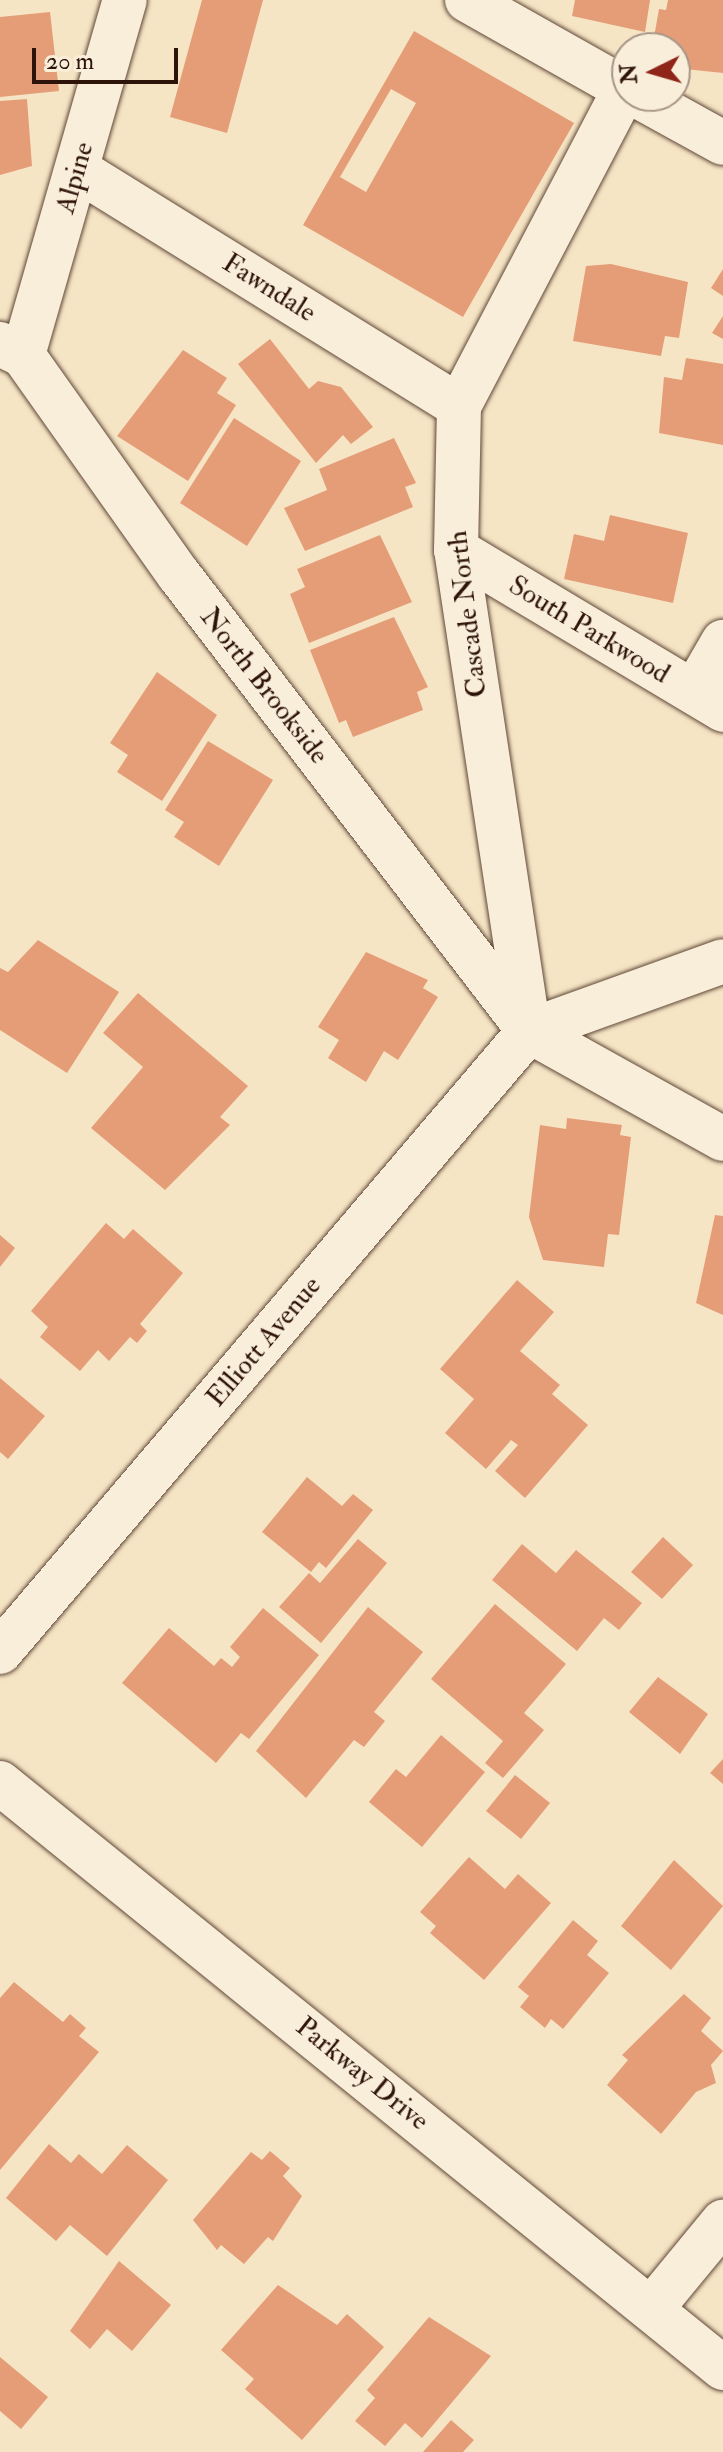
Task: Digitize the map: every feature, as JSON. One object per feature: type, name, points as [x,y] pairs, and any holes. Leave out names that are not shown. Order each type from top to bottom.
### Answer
[{"type":"street","name":"Alpine","points":[[12,349],[78,170],[125,0]]},
{"type":"street","points":[[467,0],[611,81]]},
{"type":"street","name":"Cascade North","points":[[529,1031],[456,550],[459,406],[619,112]]},
{"type":"street","points":[[666,112],[723,143]]},
{"type":"street","name":"Fawndale","points":[[78,170],[459,406]]},
{"type":"street","name":"North Brookside","points":[[12,349],[179,575],[529,1031]]},
{"type":"street","name":"South Parkwood","points":[[456,550],[709,701]]},
{"type":"street","points":[[709,701],[723,642]]},
{"type":"street","points":[[529,1031],[723,961]]},
{"type":"street","points":[[529,1031],[723,1139]]},
{"type":"street","name":"Elliott Avenue","points":[[0,1652],[529,1031]]},
{"type":"street","name":"Parkway Drive","points":[[0,1783],[723,2368]]},
{"type":"street","points":[[652,2308],[723,2222]]},
{"type":"building","points":[[202,0],[263,0],[227,133],[170,117]]},
{"type":"building","points":[[575,0],[650,0],[645,32],[572,16]]},
{"type":"building","points":[[668,0],[723,0],[723,73],[691,70],[691,32],[655,32],[659,9],[666,10]]},
{"type":"building","points":[[50,12],[59,91],[0,97],[0,17]]},
{"type":"building","points":[[414,31],[574,123],[463,317],[303,225]],"holes":[[[391,89],[416,103],[366,192],[340,177]]]},
{"type":"building","points":[[27,99],[32,166],[0,175],[0,101]]},
{"type":"building","points":[[611,264],[688,282],[679,338],[665,336],[661,356],[573,341],[586,266]]},
{"type":"building","points":[[723,269],[723,296],[711,288]]},
{"type":"building","points":[[723,316],[723,339],[712,333]]},
{"type":"building","points":[[270,339],[309,389],[318,381],[341,387],[373,427],[351,444],[343,435],[316,463],[238,364]]},
{"type":"building","points":[[183,350],[227,378],[217,393],[236,405],[188,481],[117,436]]},
{"type":"building","points":[[686,358],[723,364],[723,445],[659,433],[664,377],[682,380]]},
{"type":"building","points":[[234,418],[301,461],[247,546],[180,503]]},
{"type":"building","points":[[394,438],[416,483],[405,487],[413,507],[305,551],[284,508],[327,490],[319,469]]},
{"type":"building","points":[[610,515],[688,533],[673,603],[564,579],[574,534],[604,541]]},
{"type":"building","points":[[380,535],[412,602],[309,643],[290,594],[305,587],[297,569]]},
{"type":"building","points":[[394,617],[428,687],[417,692],[423,710],[353,737],[346,720],[339,723],[310,650]]},
{"type":"building","points":[[157,672],[217,715],[162,801],[117,772],[128,755],[110,743]]},
{"type":"building","points":[[208,741],[273,780],[219,866],[174,837],[184,822],[165,810]]},
{"type":"building","points":[[38,940],[119,992],[67,1073],[0,1030],[0,968],[8,972]]},
{"type":"building","points":[[366,952],[428,980],[423,988],[438,997],[398,1060],[384,1051],[366,1082],[328,1058],[339,1040],[318,1027]]},
{"type":"building","points":[[138,993],[248,1086],[220,1117],[230,1125],[165,1190],[91,1128],[143,1067],[103,1033]]},
{"type":"building","points":[[567,1118],[622,1125],[620,1135],[631,1137],[619,1235],[608,1234],[604,1267],[543,1260],[529,1217],[540,1125],[566,1129]]},
{"type":"building","points":[[715,1215],[723,1216],[723,1315],[696,1303]]},
{"type":"building","points":[[106,1223],[124,1239],[133,1229],[183,1273],[140,1324],[147,1331],[137,1343],[130,1337],[109,1361],[98,1350],[80,1371],[40,1337],[48,1327],[31,1311]]},
{"type":"building","points":[[0,1235],[15,1248],[0,1267]]},
{"type":"building","points":[[517,1280],[554,1312],[520,1351],[560,1385],[552,1394],[588,1425],[525,1498],[495,1471],[518,1445],[511,1440],[486,1469],[445,1433],[474,1399],[440,1369]]},
{"type":"building","points":[[0,1378],[45,1416],[8,1459],[0,1452]]},
{"type":"building","points":[[307,1477],[342,1506],[353,1494],[373,1510],[326,1568],[319,1562],[311,1572],[262,1532]]},
{"type":"building","points":[[663,1537],[693,1565],[662,1599],[631,1572]]},
{"type":"building","points":[[358,1539],[387,1563],[321,1643],[279,1607],[309,1573],[320,1583]]},
{"type":"building","points":[[522,1544],[556,1573],[576,1550],[642,1603],[619,1630],[604,1618],[577,1651],[492,1580]]},
{"type":"building","points":[[495,1604],[566,1664],[524,1713],[544,1730],[503,1778],[485,1763],[503,1741],[431,1679]]},
{"type":"building","points":[[368,1607],[423,1652],[374,1712],[385,1721],[364,1747],[354,1740],[306,1798],[256,1751]]},
{"type":"building","points":[[263,1608],[319,1655],[249,1739],[241,1733],[216,1763],[122,1683],[169,1628],[214,1666],[221,1658],[232,1667],[240,1657],[230,1647]]},
{"type":"building","points":[[658,1677],[708,1714],[680,1754],[629,1712]]},
{"type":"building","points":[[441,1735],[485,1772],[422,1847],[369,1802],[396,1769],[406,1777]]},
{"type":"building","points":[[723,1759],[723,1784],[710,1773]]},
{"type":"building","points":[[515,1775],[550,1803],[521,1839],[486,1811]]},
{"type":"building","points":[[469,1857],[505,1889],[518,1874],[551,1903],[484,1980],[430,1933],[436,1926],[420,1912]]},
{"type":"building","points":[[674,1860],[723,1906],[671,1970],[621,1926]]},
{"type":"building","points":[[573,1920],[598,1941],[587,1955],[609,1973],[563,2029],[551,2019],[545,2028],[520,2007],[529,1996],[518,1987]]},
{"type":"building","points":[[14,1982],[63,2022],[70,2014],[86,2028],[79,2036],[99,2052],[0,2170],[0,1998]]},
{"type":"building","points":[[684,1994],[711,2018],[701,2031],[723,2051],[711,2065],[716,2083],[696,2092],[661,2134],[607,2085],[628,2060],[622,2055]]},
{"type":"building","points":[[49,2144],[71,2163],[79,2154],[102,2174],[127,2145],[168,2180],[107,2256],[70,2225],[56,2241],[6,2198]]},
{"type":"building","points":[[270,2151],[290,2168],[283,2176],[302,2196],[273,2241],[268,2237],[244,2264],[221,2245],[217,2250],[193,2220],[251,2152],[262,2160]]},
{"type":"building","points":[[119,2261],[171,2305],[132,2351],[107,2329],[90,2349],[70,2331]]},
{"type":"building","points":[[278,2285],[337,2325],[347,2314],[384,2347],[302,2440],[245,2389],[254,2379],[221,2350]]},
{"type":"building","points":[[429,2317],[491,2356],[422,2438],[405,2423],[385,2446],[355,2421],[375,2398],[367,2390]]},
{"type":"building","points":[[0,2357],[48,2397],[21,2429],[0,2411]]},
{"type":"building","points":[[451,2420],[474,2440],[463,2452],[423,2452]]}]
